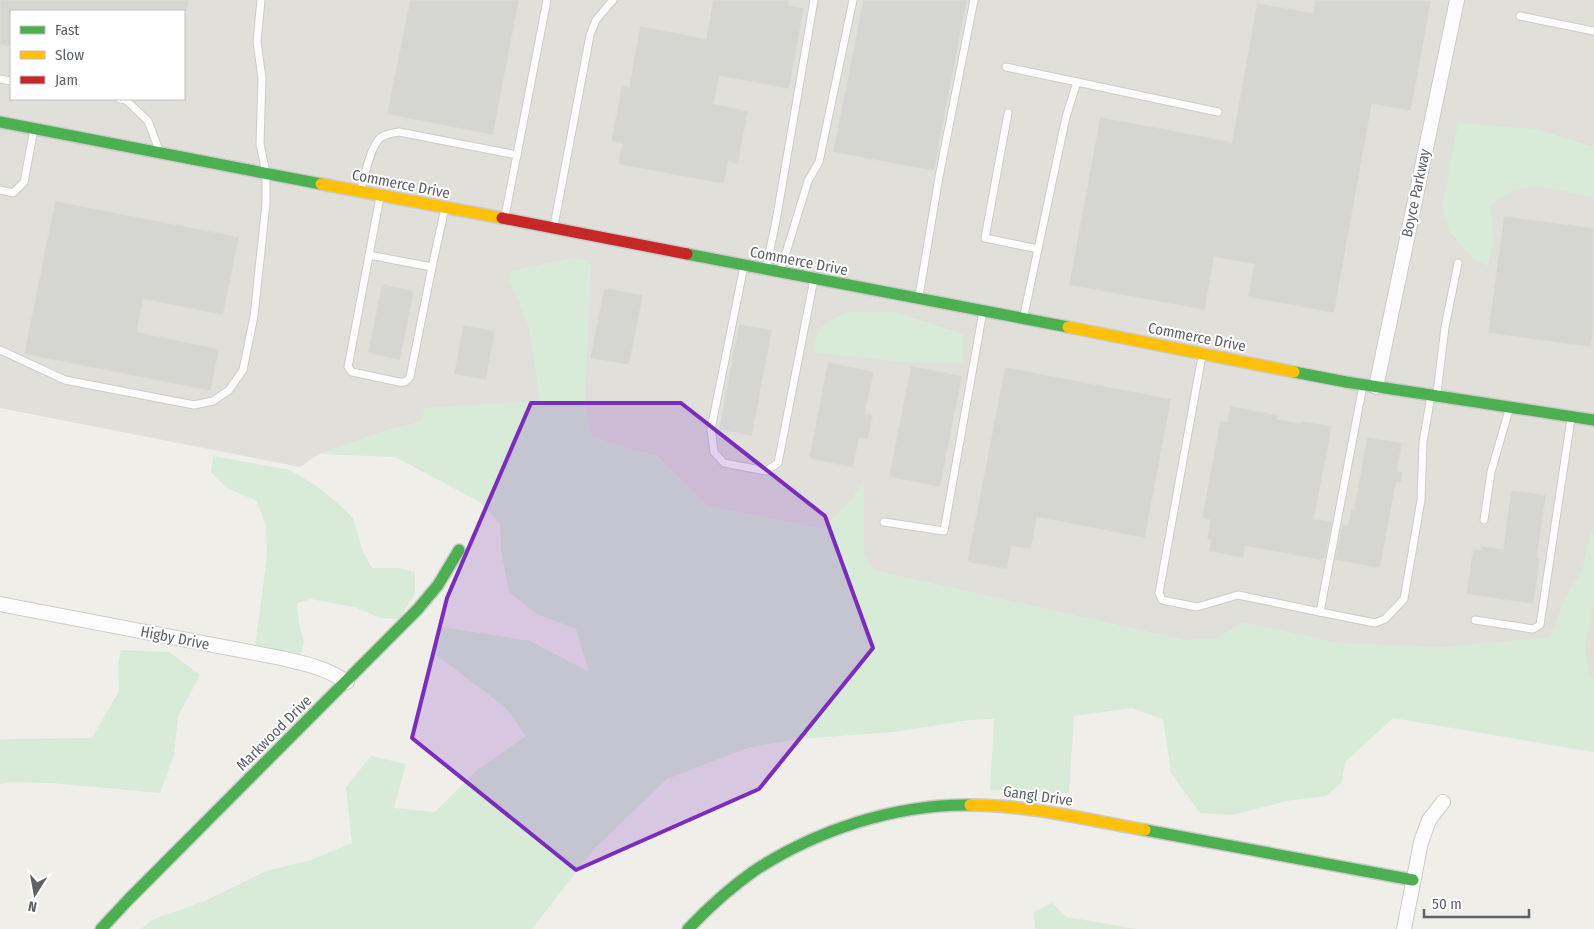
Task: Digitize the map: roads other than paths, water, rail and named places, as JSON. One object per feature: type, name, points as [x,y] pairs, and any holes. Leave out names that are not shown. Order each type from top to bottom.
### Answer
[{"type":"street","name":"Boyce Parkway","points":[[1370,386],[1457,0]]},
{"type":"street","name":"Commerce Drive","points":[[0,122],[1370,386],[1594,420]]},
{"type":"street","name":"Markwood Drive","points":[[101,929],[417,610],[438,585],[459,550]]},
{"type":"street","name":"Higby Drive","points":[[0,604],[281,658],[322,668],[347,682]]},
{"type":"street","points":[[1404,929],[1421,842],[1429,820],[1443,802]]},
{"type":"street","name":"Gangl Drive","points":[[688,929],[717,901],[745,878],[763,865],[807,842],[855,824],[886,815],[953,805],[997,805],[1047,811],[1413,880]]},
{"type":"lane","points":[[0,350],[65,380],[194,405],[213,401],[229,390],[243,370],[254,316],[266,204],[266,173],[260,144],[262,78],[257,42],[261,0]]},
{"type":"lane","points":[[504,219],[547,0]]},
{"type":"lane","points":[[554,229],[590,35],[596,20],[613,0]]},
{"type":"lane","points":[[766,269],[778,211],[814,0]]},
{"type":"lane","points":[[780,272],[808,181],[820,162],[853,0]]},
{"type":"lane","points":[[919,299],[939,177],[974,0]]},
{"type":"lane","points":[[1520,16],[1594,31]]},
{"type":"lane","points":[[1006,67],[1218,112]]},
{"type":"lane","points":[[1024,318],[1066,117],[1077,82]]},
{"type":"lane","points":[[126,100],[148,121],[160,153]]},
{"type":"lane","points":[[1008,113],[985,238],[1038,250]]},
{"type":"lane","points":[[0,190],[13,193],[24,182],[34,129]]},
{"type":"lane","points":[[360,191],[376,145],[380,138],[388,134],[400,132],[517,155]]},
{"type":"lane","points":[[380,195],[348,368],[352,372],[403,383],[410,377],[445,208]]},
{"type":"lane","points":[[369,255],[432,267]]},
{"type":"lane","points":[[1203,354],[1159,593],[1162,600],[1197,607],[1238,595],[1375,623],[1386,618],[1404,599],[1420,500],[1423,442],[1434,396],[1458,262]]},
{"type":"lane","points":[[744,265],[711,429],[714,452],[724,463],[766,471],[778,463],[814,279]]},
{"type":"lane","points":[[884,522],[944,531],[983,311]]},
{"type":"lane","points":[[1320,612],[1370,386]]},
{"type":"lane","points":[[1484,520],[1491,472],[1509,407]]},
{"type":"lane","points":[[1475,620],[1533,629],[1540,625],[1571,416]]}]
